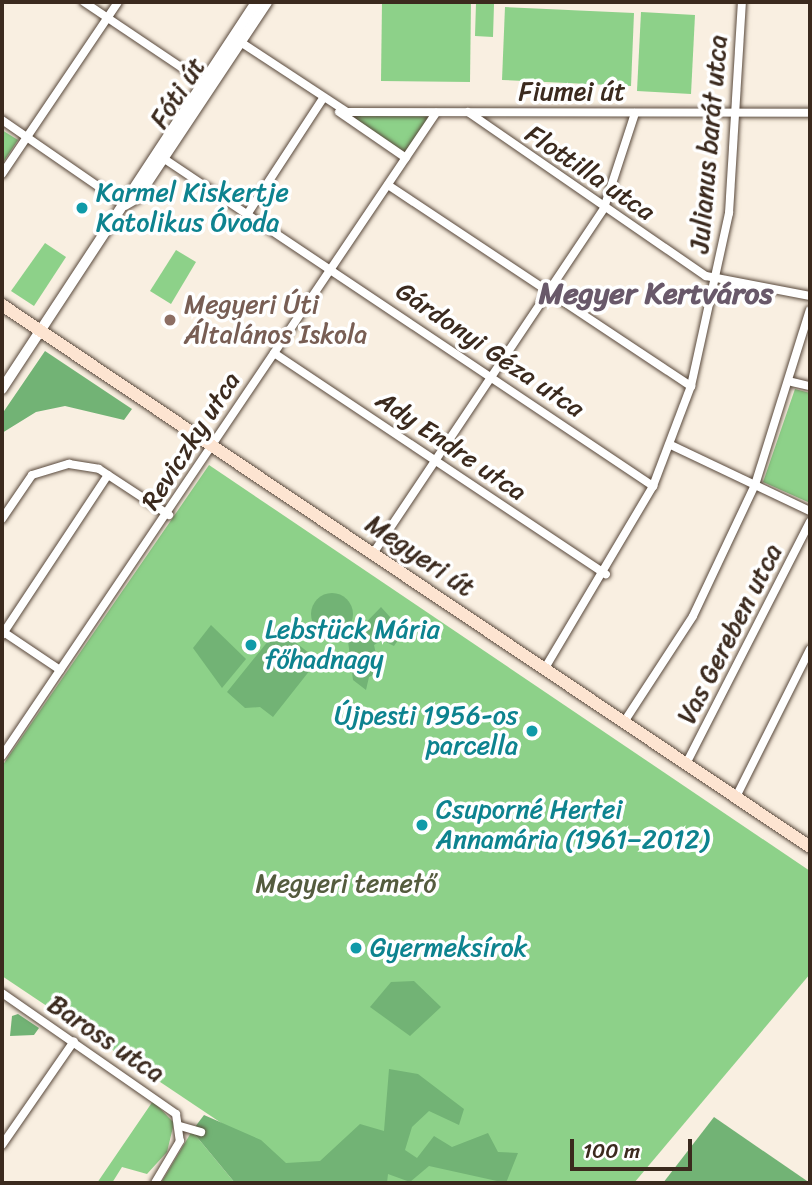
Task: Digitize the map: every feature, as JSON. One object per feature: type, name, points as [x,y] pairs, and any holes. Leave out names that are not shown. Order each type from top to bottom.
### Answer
[{"type":"main road","name":"Megyeri út","points":[[2,305],[215,445],[810,846]]},
{"type":"street","points":[[84,2],[206,84]]},
{"type":"street","points":[[2,174],[118,2]]},
{"type":"street","name":"Fóti út","points":[[125,205],[163,158],[256,2]]},
{"type":"street","name":"Fóti út","points":[[2,388],[206,84],[267,2]]},
{"type":"street","name":"Julianus barát utca","points":[[545,668],[606,574],[653,486],[671,445],[691,386],[718,279],[742,2]]},
{"type":"street","points":[[239,41],[406,158]]},
{"type":"street","points":[[247,213],[322,100]]},
{"type":"street","name":"Fiumei út","points":[[334,108],[436,113],[810,113]]},
{"type":"street","name":"Flottilla utca","points":[[468,112],[604,208],[718,279],[810,296]]},
{"type":"street","name":"Reviczky utca","points":[[2,755],[169,515],[330,268],[436,113]]},
{"type":"street","points":[[374,552],[493,378],[604,208],[635,113]]},
{"type":"street","points":[[2,120],[125,205]]},
{"type":"street","name":"Gárdonyi Géza utca","points":[[163,158],[653,486]]},
{"type":"street","points":[[387,185],[548,294],[691,386]]},
{"type":"street","points":[[624,722],[693,616],[755,485],[792,382],[810,310]]},
{"type":"street","name":"Ady Endre utca","points":[[274,353],[606,574]]},
{"type":"street","points":[[792,382],[810,386]]},
{"type":"street","points":[[671,445],[810,511]]},
{"type":"street","points":[[2,519],[32,475],[69,464],[108,475],[169,515]]},
{"type":"street","points":[[60,670],[2,633],[108,475]]},
{"type":"street","name":"Vas Gereben utca","points":[[686,764],[810,522]]},
{"type":"street","points":[[736,797],[810,649]]},
{"type":"street","name":"Baross utca","points":[[2,993],[168,1106],[180,1126]]},
{"type":"street","points":[[2,1145],[74,1041]]},
{"type":"street","points":[[155,1183],[180,1141],[180,1126],[201,1132]]},
{"type":"green space","points":[[382,2],[471,2],[470,82],[381,81]]},
{"type":"green space","points":[[476,3],[494,4],[493,37],[475,36]]},
{"type":"green space","points":[[505,7],[634,13],[631,86],[502,80]]},
{"type":"green space","points":[[641,12],[695,15],[691,94],[637,91]]},
{"type":"green space","points":[[355,113],[436,113],[406,158],[355,123]]},
{"type":"green space","points":[[2,130],[18,140],[2,164]]},
{"type":"green space","points":[[45,243],[66,257],[34,306],[11,291]]},
{"type":"green space","points":[[176,250],[196,262],[171,304],[150,291]]},
{"type":"green space","points":[[45,351],[132,409],[124,420],[65,406],[36,412],[2,433],[2,414]]},
{"type":"green space","points":[[795,389],[810,393],[810,503],[763,482]]},
{"type":"green space","name":"Megyeri temető","points":[[209,465],[810,871],[810,974],[634,1183],[311,1183],[2,976],[2,766]]},
{"type":"green space","points":[[332,593],[347,599],[353,614],[347,629],[332,635],[317,629],[311,614],[317,599]]},
{"type":"green space","points":[[381,607],[400,628],[400,637],[394,646],[382,640],[374,645],[380,672],[369,677],[366,690],[353,680],[348,641]]},
{"type":"green space","points":[[211,625],[246,659],[222,688],[193,648]]},
{"type":"green space","points":[[273,635],[286,635],[318,660],[273,717],[260,707],[245,708],[227,692]]},
{"type":"green space","points":[[414,981],[441,1007],[410,1036],[370,1007],[391,982]]},
{"type":"green space","points":[[18,1014],[39,1028],[34,1035],[10,1036],[12,1016]]},
{"type":"green space","points":[[389,1069],[418,1074],[464,1109],[459,1125],[429,1111],[412,1127],[405,1150],[417,1158],[434,1136],[452,1147],[488,1133],[498,1152],[518,1153],[506,1183],[429,1166],[410,1182],[388,1174],[387,1183],[235,1183],[192,1131],[204,1115],[261,1140],[286,1163],[320,1161],[360,1124],[384,1131]]},
{"type":"green space","points":[[153,1101],[174,1123],[167,1152],[147,1174],[122,1167],[112,1183],[97,1183]]},
{"type":"green space","points":[[714,1117],[810,1183],[663,1183]]},
{"type":"green space","points":[[192,1131],[235,1183],[161,1183]]},
{"type":"place","name":"Karmel Kiskertje Katolikus Óvoda","points":[[82,208]]},
{"type":"place","name":"Megyeri Úti Általános Iskola","points":[[170,320]]},
{"type":"place","name":"Lebstück Mária főhadnagy","points":[[251,645]]},
{"type":"place","name":"Újpesti 1956-os parcella","points":[[532,731]]},
{"type":"place","name":"Csuporné Hertei Annamária (1961–2012)","points":[[422,825]]},
{"type":"place","name":"Gyermeksírok","points":[[356,948]]},
{"type":"district","name":"Megyer Kertváros","points":[[656,293]]}]
